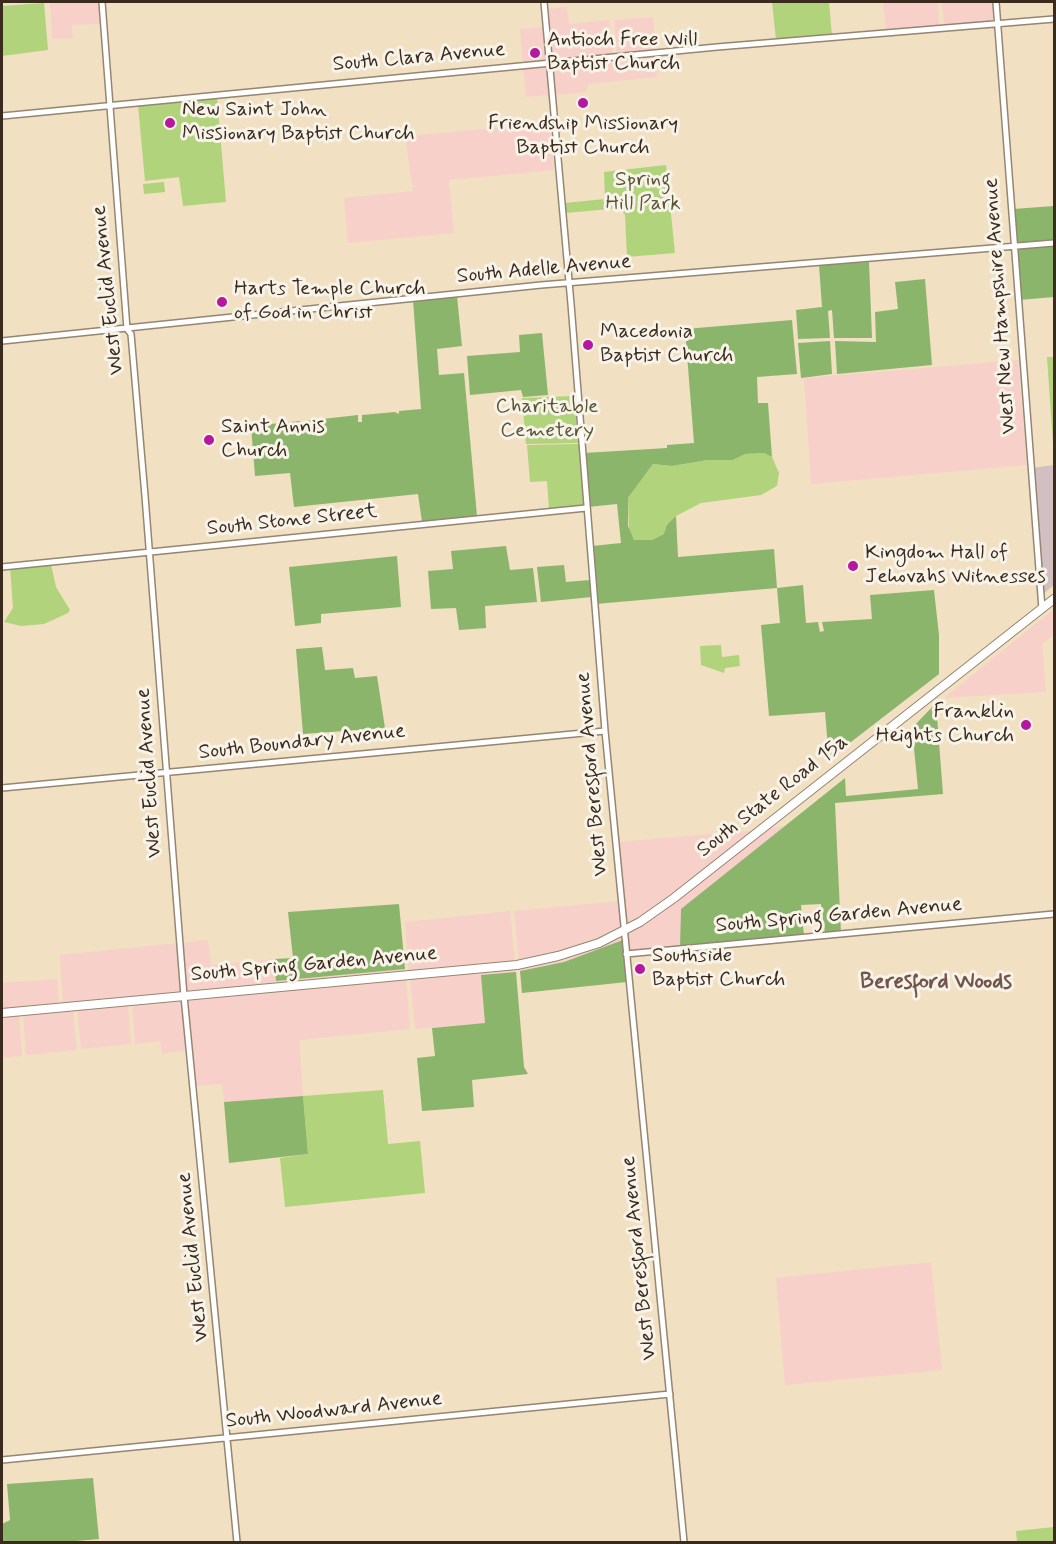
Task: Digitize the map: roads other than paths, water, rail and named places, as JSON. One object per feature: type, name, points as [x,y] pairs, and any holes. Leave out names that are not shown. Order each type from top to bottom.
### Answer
[{"type":"highway","name":"South State Road 15a","points":[[624,930],[674,898],[1054,599]]},
{"type":"highway","name":"South Spring Garden Avenue","points":[[2,1013],[517,964],[572,952],[624,930]]},
{"type":"street","name":"West Euclid Avenue","points":[[102,2],[108,104],[127,329],[131,334],[184,996],[237,1542]]},
{"type":"street","name":"West Beresford Avenue","points":[[544,2],[605,731],[684,1542]]},
{"type":"street","name":"West New Hampshire Avenue","points":[[996,2],[1042,609]]},
{"type":"street","name":"South Clara Avenue","points":[[2,116],[549,62],[1054,19]]},
{"type":"street","name":"South Adelle Avenue","points":[[2,341],[239,315],[569,284],[1054,243]]},
{"type":"street","name":"South Stone Street","points":[[2,567],[586,508]]},
{"type":"street","name":"South Boundary Avenue","points":[[2,788],[605,731]]},
{"type":"street","name":"South Spring Garden Avenue","points":[[626,954],[1054,914]]},
{"type":"street","name":"South Woodward Avenue","points":[[2,1460],[670,1394]]},
{"type":"place","name":"Antioch Free Will Baptist Church","points":[[535,53]]},
{"type":"place","name":"Friendship Missionary Baptist Church","points":[[583,103]]},
{"type":"place","name":"New Saint John Missionary Baptist Church","points":[[170,123]]},
{"type":"place","name":"Harts Temple Church of God in Christ","points":[[222,302]]},
{"type":"place","name":"Macedonia Baptist Church","points":[[588,345]]},
{"type":"place","name":"Saint Annis Church","points":[[209,440]]},
{"type":"place","name":"Kingdom Hall of Jehovahs Witnesses","points":[[853,566]]},
{"type":"place","name":"Franklin Heights Church","points":[[1026,725]]},
{"type":"place","name":"Southside Baptist Church","points":[[640,969]]},
{"type":"district","name":"Beresford Woods","points":[[936,983]]},
{"type":"park label","name":"Spring Hill Park","points":[[643,193]]},
{"type":"park label","name":"Charitable Cemetery","points":[[547,420]]}]
